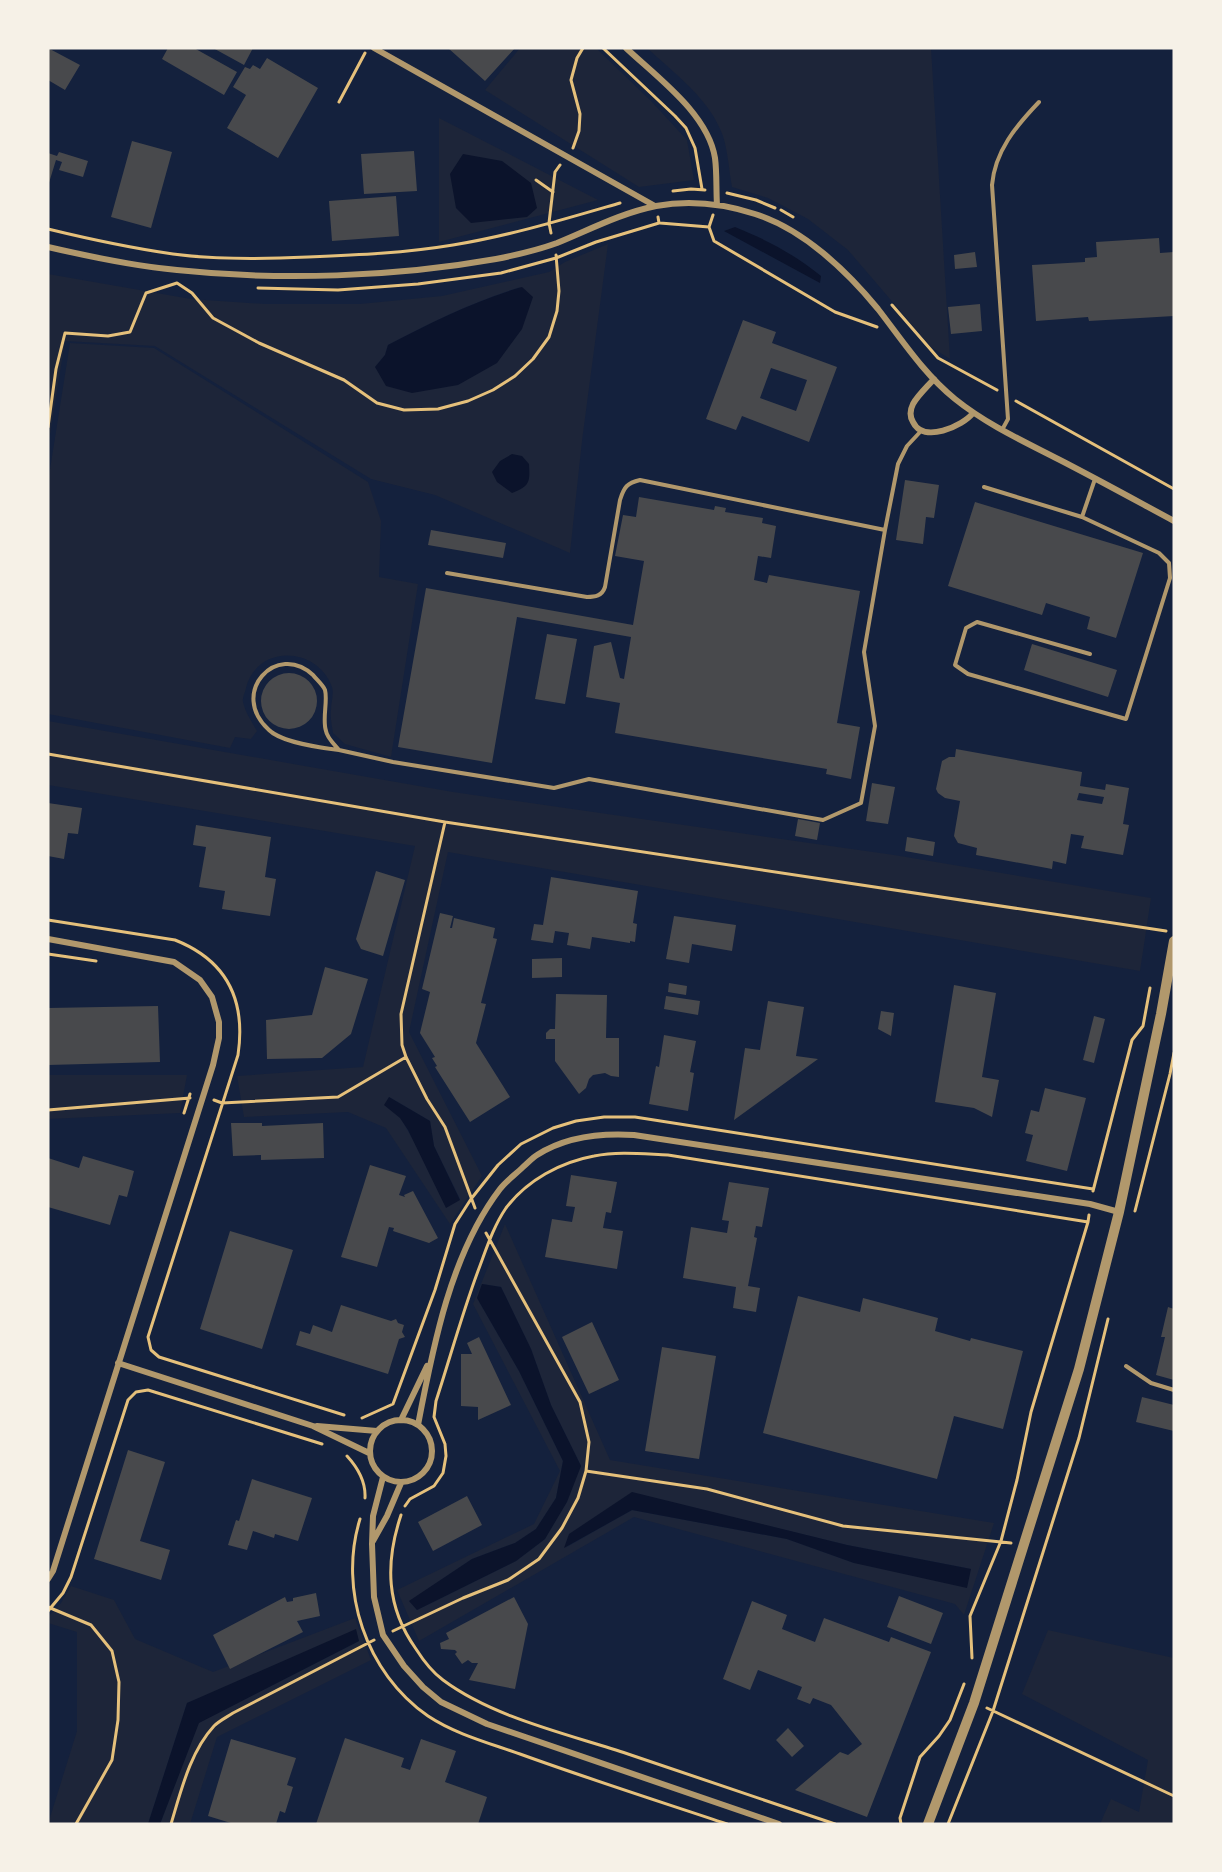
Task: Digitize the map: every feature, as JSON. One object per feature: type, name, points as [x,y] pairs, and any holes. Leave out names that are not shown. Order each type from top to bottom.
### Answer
[{"type":"street","points":[[374,48],[655,206]]},
{"type":"street","points":[[626,48],[691,110],[705,129],[714,157],[717,205]]},
{"type":"street","points":[[48,247],[99,258],[176,270],[254,276],[352,274],[433,268],[498,258],[554,244],[601,223],[655,206],[684,203],[717,205],[758,215],[798,235],[834,262],[875,306],[934,379],[974,413],[1174,521]]},
{"type":"street","points":[[934,379],[916,399],[910,410],[912,422],[921,431],[935,433],[968,419],[974,413]]},
{"type":"street","points":[[48,939],[174,962],[200,980],[212,997],[219,1022],[219,1038],[203,1097],[53,1571],[48,1579]]},
{"type":"street","points":[[928,1824],[974,1703],[1079,1369],[1119,1212],[1174,941]]},
{"type":"street","points":[[418,1425],[431,1357],[450,1292],[469,1239],[479,1219],[501,1187],[537,1155],[585,1137],[610,1134],[642,1136],[1090,1204],[1119,1212]]},
{"type":"street","points":[[401,1420],[431,1357]]},
{"type":"street","points":[[118,1364],[313,1426],[369,1452]]},
{"type":"street","points":[[392,1421],[410,1421],[418,1425],[426,1431],[431,1440],[432,1460],[427,1469],[420,1477],[401,1483],[383,1477],[373,1466],[369,1452],[371,1441],[377,1431],[392,1421]]},
{"type":"street","points":[[313,1426],[377,1431]]},
{"type":"street","points":[[383,1477],[373,1516],[374,1597],[383,1635],[406,1669],[423,1687],[441,1702],[523,1738],[779,1824]]},
{"type":"street","points":[[372,1544],[401,1483]]},
{"type":"lane","points":[[1002,430],[1008,419],[992,178],[1002,150],[1015,127],[1039,102]]},
{"type":"lane","points":[[339,750],[326,733],[325,689],[314,676],[302,667],[281,664],[262,674],[253,690],[253,705],[259,719],[270,732],[318,748],[554,788],[589,779],[823,819],[861,803],[874,726],[864,652],[898,465],[907,446],[921,431]]},
{"type":"lane","points":[[1082,517],[1095,478]]},
{"type":"lane","points":[[447,573],[596,597],[603,592],[605,587],[623,488],[640,480],[885,530]]},
{"type":"lane","points":[[984,487],[1082,517],[1159,553],[1169,564],[1170,578],[1126,719],[968,674],[955,665],[966,628],[977,622],[1090,654]]},
{"type":"lane","points":[[1126,1366],[1151,1383],[1174,1390]]},
{"type":"path","points":[[48,427],[56,369],[65,333],[108,336],[130,332],[146,293],[177,283],[192,293],[213,318],[259,344],[344,380],[377,403],[404,410],[438,409],[468,401],[493,390],[515,376],[533,359],[549,337],[557,311],[559,291],[554,244],[549,223],[555,172],[573,149],[579,131],[580,114],[571,80],[577,58],[583,48]]},
{"type":"path","points":[[603,48],[686,128],[695,148],[702,189]]},
{"type":"path","points":[[339,102],[364,54]]},
{"type":"path","points":[[537,180],[553,192]]},
{"type":"path","points":[[665,192],[691,189],[716,191],[756,200],[789,214],[799,221]]},
{"type":"path","points":[[48,229],[82,238],[174,254],[256,259],[394,253],[455,245],[549,223],[639,197]]},
{"type":"path","points":[[717,205],[709,227],[714,241],[835,312],[880,328],[888,322]]},
{"type":"path","points":[[659,223],[709,227]]},
{"type":"path","points":[[885,298],[938,358],[1174,489]]},
{"type":"path","points":[[48,754],[445,822],[1174,932]]},
{"type":"path","points":[[48,920],[183,943]]},
{"type":"path","points":[[48,954],[105,963]]},
{"type":"path","points":[[970,1666],[973,1657],[970,1616],[1001,1541],[1031,1412],[1088,1222],[1090,1204],[1132,1040],[1143,1026],[1151,984]]},
{"type":"path","points":[[48,1110],[203,1097],[222,1103],[338,1097],[406,1057]]},
{"type":"path","points":[[182,1120],[192,1089]]},
{"type":"path","points":[[835,1824],[496,1709],[442,1679],[422,1659],[401,1627],[393,1602],[391,1582],[394,1536],[404,1508],[410,1499],[434,1486],[443,1473],[446,1456],[445,1444],[434,1417],[436,1401],[469,1294],[490,1239],[506,1209],[519,1193],[541,1176],[568,1162],[596,1155],[620,1153],[668,1155],[1088,1222]]},
{"type":"path","points":[[76,1824],[112,1760],[118,1720],[119,1682],[112,1651],[91,1625],[49,1609],[63,1593],[71,1577],[128,1400],[136,1392],[148,1390],[323,1445]]},
{"type":"path","points":[[340,1452],[348,1456],[366,1486],[364,1505]]},
{"type":"path","points":[[586,1471],[707,1490],[843,1526],[1025,1545]]},
{"type":"path","points":[[362,1514],[352,1554],[354,1598],[368,1644],[389,1680],[426,1715],[448,1728],[521,1755],[727,1824]]},
{"type":"path","points":[[901,1824],[900,1818],[920,1757],[950,1720],[967,1675]]},
{"type":"path","points":[[974,1703],[1174,1796]]},
{"type":"shaded area","points":[[520,48],[596,48],[651,101],[687,140],[694,180],[639,187],[485,90]]},
{"type":"shaded area","points":[[647,48],[931,48],[950,359],[931,347],[848,250],[808,219],[768,198],[732,187],[725,142],[710,110],[691,88]]},
{"type":"shaded area","points":[[439,118],[598,200],[439,242]]},
{"type":"shaded area","points":[[463,154],[502,161],[531,183],[537,208],[527,217],[471,223],[456,208],[450,174]]},
{"type":"shaded area","points":[[735,227],[790,254],[821,276],[820,283],[724,231]]},
{"type":"shaded area","points":[[608,244],[570,553],[435,495],[371,479],[155,346],[65,341],[48,447],[48,274],[191,299],[265,304],[360,304],[442,296],[549,272],[565,262]],"holes":[[[521,287],[375,367],[385,355],[388,345],[453,313]]]},
{"type":"shaded area","points":[[522,287],[533,297],[522,329],[497,363],[458,385],[412,393],[386,386],[375,367],[385,355],[388,345],[454,313]]},
{"type":"shaded area","points":[[70,343],[154,348],[368,482],[381,521],[379,577],[418,584],[391,757],[345,744],[333,733],[331,716],[333,690],[324,673],[314,664],[301,658],[288,656],[274,658],[262,664],[252,674],[243,700],[257,731],[251,739],[235,737],[230,748],[48,714],[48,482]]},
{"type":"shaded area","points":[[512,454],[522,456],[529,464],[529,475],[528,483],[512,493],[497,482],[492,472],[500,461]]},
{"type":"shaded area","points":[[48,721],[453,792],[894,855],[1151,898],[1140,971],[448,852],[409,1032],[482,1176],[450,1224],[386,1128],[348,1112],[244,1117],[237,1076],[363,1067],[415,846],[48,785]],"holes":[[[389,1097],[430,1121],[434,1146],[460,1199],[446,1207],[422,1156]]]},
{"type":"shaded area","points":[[48,1075],[187,1075],[180,1113],[48,1119]]},
{"type":"shaded area","points":[[389,1097],[430,1121],[434,1146],[460,1200],[446,1208],[408,1130],[400,1118],[384,1105]]},
{"type":"shaded area","points":[[505,1224],[610,1460],[994,1523],[964,1615],[955,1604],[634,1517],[419,1641],[397,1590],[534,1524],[560,1471],[473,1304]],"holes":[[[482,1284],[501,1287],[531,1349],[551,1405],[581,1466],[545,1539],[516,1561],[417,1610],[410,1601],[472,1559],[515,1543],[536,1529],[556,1498],[563,1461],[519,1371],[477,1298]],[[632,1493],[847,1545],[971,1569],[854,1563],[787,1539],[632,1510],[565,1548]]]},
{"type":"shaded area","points":[[482,1284],[501,1287],[531,1349],[551,1405],[581,1466],[567,1502],[545,1539],[516,1561],[417,1610],[409,1601],[472,1559],[515,1543],[536,1529],[556,1498],[563,1461],[519,1371],[477,1298]]},
{"type":"shaded area","points":[[632,1492],[847,1545],[971,1569],[967,1588],[854,1563],[787,1539],[632,1510],[564,1548],[569,1534]]},
{"type":"shaded area","points":[[71,1586],[114,1600],[135,1639],[213,1672],[355,1618],[371,1660],[217,1737],[190,1824],[160,1824],[198,1723],[359,1641],[187,1703],[148,1824],[48,1824],[77,1731],[77,1632],[48,1623],[48,1617],[61,1603]]},
{"type":"shaded area","points":[[356,1629],[359,1641],[199,1723],[160,1824],[148,1824],[187,1703]]},
{"type":"shaded area","points":[[1048,1630],[1174,1658],[1174,1824],[1100,1824],[1111,1799],[1139,1812],[1148,1760],[1022,1694]]},
{"type":"building","points":[[48,48],[80,65],[65,90],[48,80]]},
{"type":"building","points":[[168,48],[194,48],[237,72],[224,95],[162,59]]},
{"type":"building","points":[[213,48],[253,48],[244,65]]},
{"type":"building","points":[[448,48],[515,48],[485,81]]},
{"type":"building","points":[[267,58],[318,88],[278,158],[227,128],[246,95],[233,87],[245,67],[250,69],[253,65],[260,69]]},
{"type":"building","points":[[132,141],[172,152],[151,228],[111,217]]},
{"type":"building","points":[[414,151],[417,191],[364,194],[361,154]]},
{"type":"building","points":[[59,152],[88,161],[83,177],[59,170],[62,162],[56,160],[48,186],[48,153],[57,156]]},
{"type":"building","points":[[396,196],[399,236],[332,241],[329,201]]},
{"type":"building","points":[[1159,238],[1160,253],[1174,252],[1174,316],[1089,321],[1088,317],[1036,321],[1032,265],[1085,262],[1085,258],[1097,257],[1096,242]]},
{"type":"building","points":[[975,252],[977,267],[955,269],[954,255]]},
{"type":"building","points":[[980,304],[982,331],[951,334],[948,307]]},
{"type":"building","points":[[743,320],[776,332],[772,343],[837,367],[809,442],[742,416],[736,430],[706,419]],"holes":[[[771,368],[807,380],[796,411],[760,398]]]},
{"type":"building","points":[[905,480],[939,485],[934,518],[926,517],[923,544],[896,540]]},
{"type":"building","points":[[639,497],[714,510],[715,506],[726,508],[725,512],[763,518],[762,523],[776,526],[771,558],[758,556],[754,580],[767,583],[769,575],[860,591],[837,723],[860,727],[851,779],[826,774],[827,769],[615,733],[620,703],[586,697],[594,646],[611,642],[620,678],[624,679],[631,637],[517,617],[492,763],[398,747],[426,588],[633,625],[644,561],[615,556],[623,515],[636,517]]},
{"type":"building","points":[[975,502],[1143,553],[1116,638],[1087,629],[1090,617],[1046,603],[1042,615],[948,586]]},
{"type":"building","points":[[431,530],[506,543],[503,558],[428,545]]},
{"type":"building","points":[[547,634],[577,639],[565,704],[535,699]]},
{"type":"building","points":[[1032,644],[1117,670],[1108,697],[1024,670]]},
{"type":"building","points":[[283,673],[295,673],[305,677],[313,685],[317,701],[313,717],[305,725],[295,729],[283,729],[273,725],[265,717],[261,707],[261,695],[265,685],[273,677]]},
{"type":"building","points":[[956,749],[1082,772],[1080,786],[1105,790],[1106,784],[1129,788],[1123,824],[1129,825],[1123,855],[1081,848],[1084,836],[1071,834],[1066,864],[1053,861],[1052,869],[976,855],[977,848],[958,843],[954,836],[960,801],[945,798],[936,789],[942,761],[955,757]],"holes":[[[1079,793],[1104,797],[1102,804],[1077,800]]]},
{"type":"building","points":[[872,783],[895,787],[888,824],[866,821]]},
{"type":"building","points":[[48,803],[82,808],[78,834],[68,833],[64,859],[48,856]]},
{"type":"building","points":[[798,819],[820,823],[817,840],[795,836]]},
{"type":"building","points":[[196,825],[271,837],[265,877],[276,879],[270,916],[222,909],[225,891],[199,887],[206,847],[193,845]]},
{"type":"building","points":[[907,837],[935,842],[933,856],[905,851]]},
{"type":"building","points":[[376,871],[405,880],[383,956],[361,949],[356,939]]},
{"type":"building","points":[[551,877],[638,891],[633,923],[637,924],[635,942],[592,937],[590,949],[567,945],[569,933],[555,931],[553,943],[531,940],[534,924],[543,925]]},
{"type":"building","points":[[440,913],[453,916],[450,928],[452,928],[454,918],[495,928],[493,938],[497,939],[481,1003],[486,1004],[476,1043],[510,1097],[470,1122],[435,1067],[437,1066],[432,1058],[435,1057],[420,1033],[430,992],[422,989]]},
{"type":"building","points":[[674,916],[736,925],[732,951],[692,944],[689,963],[666,959]]},
{"type":"building","points":[[562,958],[562,977],[532,978],[532,959]]},
{"type":"building","points":[[325,967],[368,979],[351,1034],[322,1058],[267,1059],[266,1020],[312,1015]]},
{"type":"building","points":[[669,983],[687,986],[686,995],[668,992]]},
{"type":"building","points":[[954,985],[996,993],[982,1077],[999,1080],[992,1117],[974,1108],[935,1102]]},
{"type":"building","points":[[556,994],[607,995],[606,1038],[619,1038],[619,1077],[605,1073],[593,1075],[586,1088],[579,1094],[555,1061],[555,1039],[546,1039],[546,1033],[550,1029],[555,1029]]},
{"type":"building","points":[[666,996],[700,1001],[698,1015],[664,1009]]},
{"type":"building","points":[[768,1001],[804,1007],[796,1056],[818,1059],[734,1120],[745,1048],[760,1050]]},
{"type":"building","points":[[158,1006],[160,1062],[48,1065],[48,1008]]},
{"type":"building","points":[[881,1011],[894,1013],[891,1036],[878,1029]]},
{"type":"building","points":[[1094,1016],[1105,1019],[1094,1063],[1083,1060]]},
{"type":"building","points":[[664,1035],[696,1041],[690,1072],[694,1073],[688,1111],[649,1104],[656,1066],[659,1067]]},
{"type":"building","points":[[1045,1088],[1086,1098],[1067,1171],[1026,1161],[1033,1135],[1025,1133],[1031,1110],[1039,1112]]},
{"type":"building","points":[[231,1123],[262,1123],[262,1126],[323,1123],[324,1158],[261,1160],[261,1155],[233,1156]]},
{"type":"building","points":[[83,1156],[134,1171],[127,1197],[119,1195],[110,1225],[48,1207],[48,1158],[79,1168]]},
{"type":"building","points":[[370,1165],[406,1176],[399,1195],[405,1197],[404,1195],[413,1191],[438,1238],[429,1243],[393,1231],[394,1228],[389,1227],[377,1267],[341,1257]]},
{"type":"building","points":[[571,1175],[617,1182],[611,1213],[606,1212],[603,1228],[623,1231],[617,1269],[545,1257],[552,1219],[572,1222],[575,1207],[566,1206]]},
{"type":"building","points":[[729,1182],[769,1188],[762,1227],[756,1226],[754,1237],[757,1238],[748,1286],[760,1288],[756,1312],[733,1308],[736,1287],[683,1278],[691,1227],[727,1233],[729,1221],[722,1220]]},
{"type":"building","points":[[230,1231],[293,1250],[262,1349],[200,1329]]},
{"type":"building","points":[[798,1296],[860,1312],[863,1298],[938,1318],[935,1331],[970,1341],[971,1338],[1023,1351],[1003,1429],[954,1416],[937,1479],[763,1433]]},
{"type":"building","points":[[341,1305],[391,1321],[396,1319],[398,1323],[404,1325],[402,1332],[405,1337],[399,1339],[388,1374],[296,1345],[300,1331],[310,1334],[313,1325],[332,1332]]},
{"type":"building","points":[[1168,1307],[1174,1309],[1174,1380],[1156,1375],[1165,1337],[1161,1337]]},
{"type":"building","points":[[592,1322],[619,1380],[589,1394],[562,1337]]},
{"type":"building","points":[[479,1337],[511,1405],[478,1420],[478,1407],[461,1406],[461,1354],[472,1354],[467,1343]]},
{"type":"building","points":[[662,1347],[716,1356],[699,1459],[645,1451]]},
{"type":"building","points":[[1142,1397],[1174,1405],[1174,1431],[1136,1422]]},
{"type":"building","points":[[128,1450],[165,1462],[140,1541],[170,1550],[161,1580],[94,1559]]},
{"type":"building","points":[[252,1479],[312,1498],[298,1541],[275,1534],[274,1538],[253,1531],[247,1550],[228,1545],[236,1520],[239,1521]]},
{"type":"building","points":[[467,1496],[482,1525],[433,1551],[418,1522]]},
{"type":"building","points":[[316,1593],[320,1616],[297,1621],[303,1632],[230,1669],[213,1635],[285,1597],[287,1602],[293,1601],[293,1598]]},
{"type":"building","points":[[899,1596],[943,1613],[931,1644],[887,1627]]},
{"type":"building","points":[[514,1597],[528,1624],[515,1689],[469,1680],[478,1663],[468,1660],[462,1664],[455,1650],[441,1649],[440,1643],[449,1639],[446,1633]]},
{"type":"building","points":[[752,1601],[787,1615],[782,1629],[815,1642],[824,1618],[889,1642],[891,1637],[931,1652],[867,1817],[795,1790],[840,1752],[848,1755],[862,1744],[831,1705],[813,1698],[810,1704],[797,1699],[802,1687],[758,1670],[750,1690],[723,1679]]},
{"type":"building","points":[[788,1728],[804,1746],[792,1757],[776,1740]]},
{"type":"building","points":[[345,1738],[404,1758],[401,1767],[410,1770],[421,1739],[456,1751],[445,1782],[487,1797],[478,1824],[316,1824]]},
{"type":"building","points":[[231,1739],[296,1758],[287,1785],[293,1787],[285,1813],[280,1811],[276,1824],[234,1824],[208,1816]]}]
